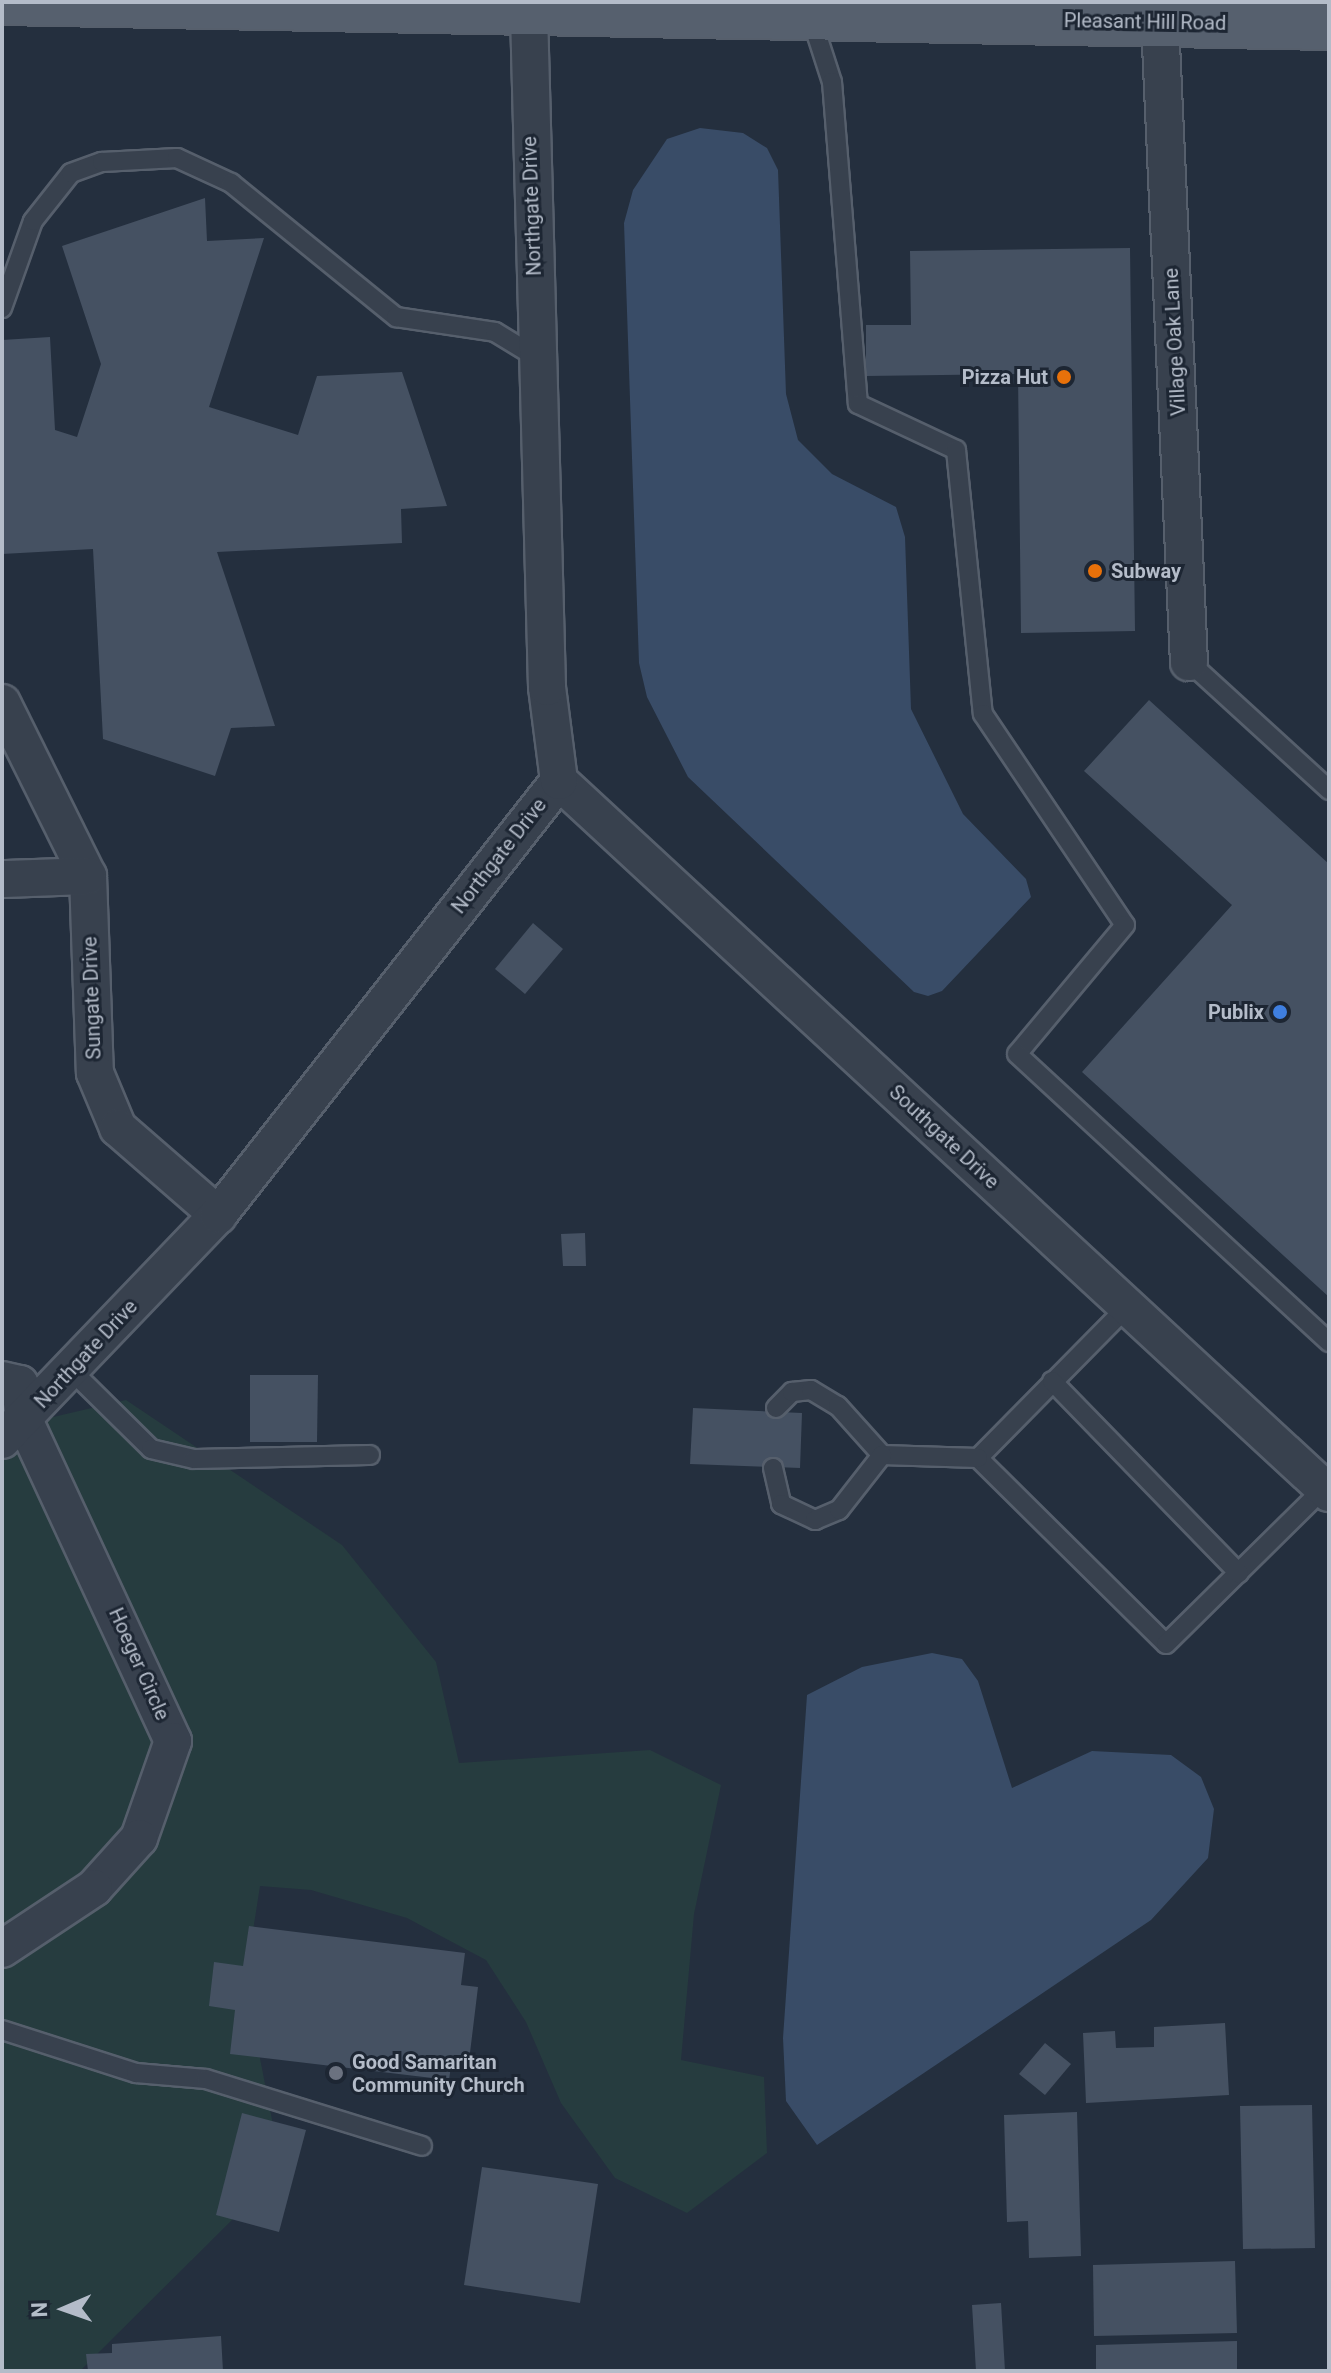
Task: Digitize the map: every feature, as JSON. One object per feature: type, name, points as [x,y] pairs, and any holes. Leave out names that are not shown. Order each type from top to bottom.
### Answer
[{"type":"main road","name":"Pleasant Hill Road","points":[[2,2],[529,8],[811,17],[1174,12],[1329,27]]},
{"type":"street","name":"Northgate Drive","points":[[13,1430],[218,1215],[559,781],[547,687],[529,8]]},
{"type":"street","name":"Village Oak Lane","points":[[1174,12],[1189,662]]},
{"type":"street","name":"Sungate Drive","points":[[2,703],[88,876],[95,1073],[118,1128],[218,1215]]},
{"type":"street","name":"Southgate Drive","points":[[559,781],[1326,1491]]},
{"type":"street","points":[[2,879],[88,876]]},
{"type":"street","name":"Hoeger Circle","points":[[2,1380],[20,1384],[13,1430],[173,1741],[139,1838],[94,1888],[2,1949]]},
{"type":"lane","points":[[811,17],[832,82],[858,404],[956,450],[983,714],[1125,925],[1017,1054],[1329,1342]]},
{"type":"lane","points":[[2,308],[33,221],[71,173],[102,162],[177,158],[231,183],[396,317],[495,332],[536,357]]},
{"type":"lane","points":[[1189,662],[1329,790]]},
{"type":"lane","points":[[978,1458],[1127,1307]]},
{"type":"lane","points":[[71,1370],[151,1449],[194,1459],[370,1455]]},
{"type":"lane","points":[[1052,1381],[1239,1573]]},
{"type":"lane","points":[[776,1408],[798,1390],[824,1394],[882,1455],[978,1458],[1166,1644],[1326,1491]]},
{"type":"lane","points":[[773,1468],[781,1504],[815,1520],[839,1510],[882,1455]]},
{"type":"lane","points":[[2,2030],[136,2073],[206,2079],[422,2146]]},
{"type":"green space","points":[[126,1400],[342,1545],[436,1662],[459,1763],[650,1750],[721,1785],[694,1914],[681,2060],[764,2077],[767,2153],[687,2213],[615,2178],[561,2103],[526,2022],[486,1960],[407,1918],[311,1890],[260,1886],[245,1982],[276,2140],[234,2218],[80,2371],[2,2371],[2,1429]]},
{"type":"water","points":[[700,128],[743,133],[767,148],[778,170],[786,394],[798,440],[832,474],[896,507],[905,537],[911,709],[963,814],[1026,879],[1031,897],[942,991],[928,996],[914,992],[688,777],[647,697],[639,663],[624,223],[633,190],[667,139]]},
{"type":"water","points":[[932,1653],[962,1659],[978,1681],[1012,1788],[1092,1751],[1171,1755],[1201,1777],[1214,1809],[1208,1858],[1151,1920],[817,2145],[786,2101],[783,2038],[807,1695],[862,1667]]},
{"type":"building","points":[[205,198],[207,241],[264,238],[209,407],[298,435],[317,376],[402,372],[447,506],[401,509],[402,543],[217,552],[275,726],[231,728],[215,776],[103,739],[93,549],[2,554],[2,340],[50,337],[55,430],[77,437],[101,364],[62,246]]},
{"type":"building","points":[[1130,248],[1135,631],[1021,633],[1018,374],[866,376],[866,325],[911,325],[910,251]]},
{"type":"building","points":[[1149,700],[1329,864],[1329,1297],[1082,1072],[1232,905],[1084,771]]},
{"type":"building","points":[[533,923],[563,949],[525,994],[495,969]]},
{"type":"building","points":[[585,1233],[586,1266],[563,1266],[561,1234]]},
{"type":"building","points":[[250,1375],[318,1375],[317,1442],[250,1442]]},
{"type":"building","points":[[693,1408],[802,1413],[800,1468],[690,1464]]},
{"type":"building","points":[[249,1926],[465,1953],[461,1985],[478,1987],[469,2061],[452,2059],[449,2080],[230,2054],[235,2010],[209,2006],[214,1962],[243,1966]]},
{"type":"building","points":[[1225,2023],[1229,2095],[1086,2103],[1083,2033],[1115,2031],[1116,2048],[1154,2047],[1154,2027]]},
{"type":"building","points":[[1045,2043],[1071,2064],[1045,2095],[1019,2074]]},
{"type":"building","points":[[1312,2105],[1315,2248],[1243,2249],[1240,2106]]},
{"type":"building","points":[[1077,2112],[1081,2256],[1029,2258],[1028,2221],[1007,2222],[1004,2115]]},
{"type":"building","points":[[242,2113],[306,2130],[279,2232],[216,2215]]},
{"type":"building","points":[[482,2167],[598,2184],[580,2303],[464,2285]]},
{"type":"building","points":[[1235,2261],[1237,2333],[1094,2336],[1093,2265]]},
{"type":"building","points":[[1001,2303],[1005,2371],[976,2371],[972,2305]]},
{"type":"building","points":[[221,2336],[223,2371],[88,2371],[86,2354],[112,2353],[112,2344]]},
{"type":"building","points":[[1237,2341],[1237,2371],[1096,2371],[1096,2345]]},
{"type":"place","name":"Pizza Hut","points":[[1064,377]]},
{"type":"place","name":"Subway","points":[[1095,571]]},
{"type":"place","name":"Publix","points":[[1280,1012]]},
{"type":"place","name":"Good Samaritan Community Church","points":[[336,2073]]}]
